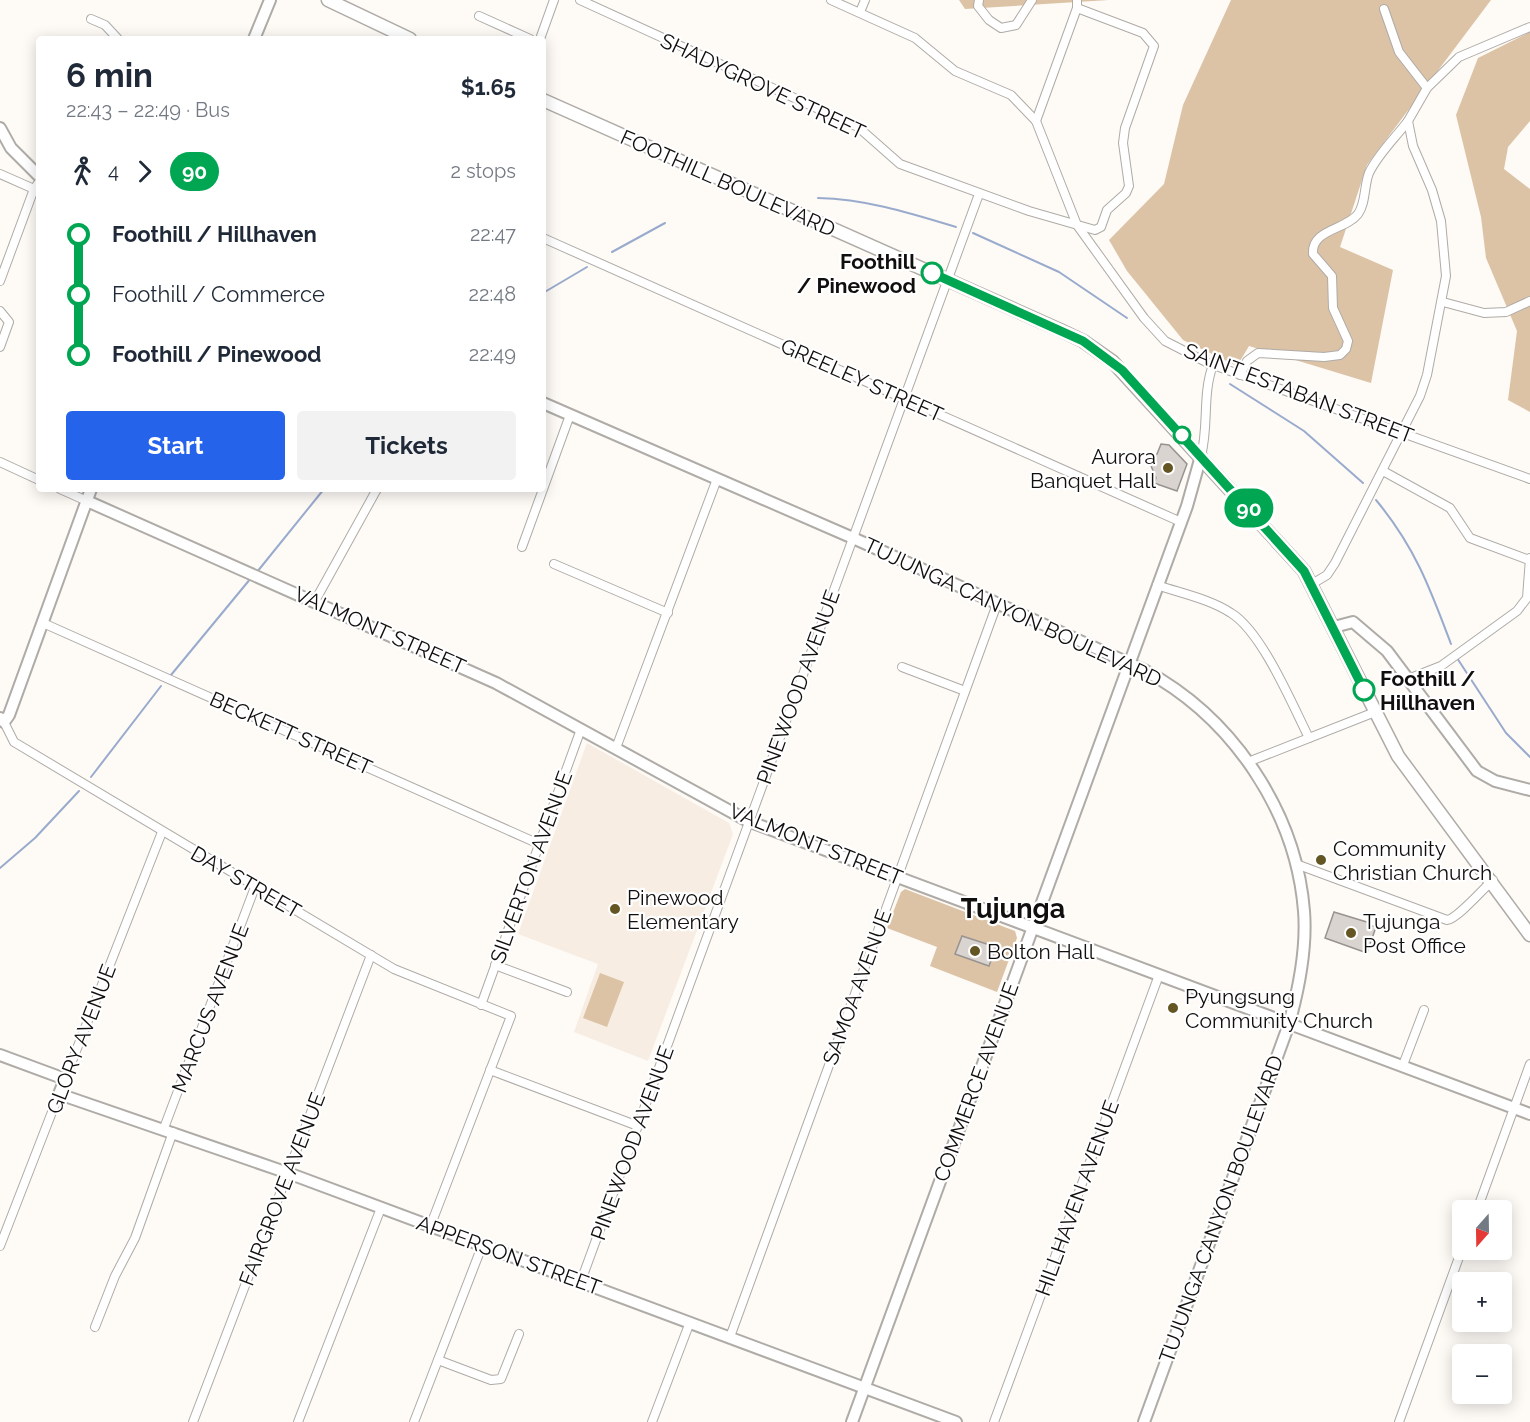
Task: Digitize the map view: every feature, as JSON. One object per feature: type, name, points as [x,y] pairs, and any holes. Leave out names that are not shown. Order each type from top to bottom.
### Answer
[{"type":"main road","points":[[328,0],[404,36]]},
{"type":"main road","name":"FOOTHILL BOULEVARD","points":[[546,101],[1068,334],[1102,354],[1122,370],[1295,561],[1312,584],[1398,756],[1420,789],[1492,880],[1530,935]]},
{"type":"street","points":[[255,36],[270,0]]},
{"type":"street","points":[[541,36],[554,0]]},
{"type":"street","name":"SHADYGROVE STREET","points":[[580,0],[858,127],[900,164],[979,194],[1077,225]]},
{"type":"street","name":"SAINT ESTABAN STREET","points":[[831,0],[915,38],[955,71],[1005,91],[1036,121],[1077,225],[1144,318],[1165,341],[1213,365],[1530,479]]},
{"type":"street","points":[[860,12],[865,0]]},
{"type":"street","points":[[979,0],[978,6],[988,20],[1001,28],[1016,25],[1032,0]]},
{"type":"street","points":[[1036,121],[1077,4],[1143,33],[1154,46],[1125,128],[1123,143],[1130,186],[1107,210],[1101,227],[1095,230],[1077,225]]},
{"type":"street","points":[[1384,9],[1399,52],[1427,88]]},
{"type":"street","points":[[479,16],[523,36]]},
{"type":"street","points":[[91,19],[105,25],[115,36]]},
{"type":"street","points":[[1240,375],[1247,361],[1258,353],[1314,357],[1340,355],[1346,349],[1348,341],[1333,308],[1332,276],[1316,258],[1313,248],[1318,238],[1349,223],[1357,215],[1370,173],[1408,121],[1427,88],[1460,57],[1530,27]]},
{"type":"street","points":[[1312,584],[1327,575],[1335,563],[1401,433],[1427,375],[1443,302],[1446,276],[1441,221],[1432,190],[1413,146],[1408,121]]},
{"type":"street","points":[[0,128],[11,148],[36,173]]},
{"type":"street","points":[[0,174],[34,189]]},
{"type":"street","points":[[0,281],[36,186]]},
{"type":"street","name":"PINEWOOD AVENUE","points":[[581,1281],[748,821],[906,400],[979,194]]},
{"type":"street","name":"GREELEY STREET","points":[[546,239],[1181,522]]},
{"type":"street","points":[[1443,302],[1484,313],[1506,312],[1530,301]]},
{"type":"street","points":[[0,311],[9,322],[0,347]]},
{"type":"street","name":"COMMERCE AVENUE","points":[[852,1422],[1181,522],[1201,456],[1207,427],[1208,381],[1213,365]]},
{"type":"street","name":"TUJUNGA CANYON BOULEVARD","points":[[546,404],[853,538],[1160,679],[1189,699],[1222,731],[1248,762],[1273,803],[1296,864],[1304,913],[1299,979],[1289,1024],[1144,1422]]},
{"type":"street","points":[[546,481],[570,415]]},
{"type":"street","points":[[0,462],[36,479]]},
{"type":"street","points":[[1383,471],[1450,508],[1470,538],[1530,559],[1527,598],[1517,611],[1441,666],[1408,679]]},
{"type":"street","points":[[616,748],[717,479]]},
{"type":"street","name":"VALMONT STREET","points":[[67,492],[496,683],[748,821],[1530,1113]]},
{"type":"street","points":[[2,720],[9,715],[90,492]]},
{"type":"street","points":[[315,601],[375,492]]},
{"type":"street","points":[[522,547],[542,492]]},
{"type":"street","points":[[554,564],[668,613]]},
{"type":"street","points":[[1157,585],[1222,608],[1238,618],[1276,672],[1309,738]]},
{"type":"street","name":"SAMOA AVENUE","points":[[730,1337],[997,604]]},
{"type":"street","points":[[1334,627],[1348,621],[1355,622],[1387,651],[1477,771],[1495,781],[1530,790]]},
{"type":"street","name":"BECKETT STREET","points":[[43,623],[539,844]]},
{"type":"street","points":[[902,667],[965,691]]},
{"type":"street","points":[[1248,762],[1375,712]]},
{"type":"street","name":"DAY STREET","points":[[2,720],[14,742],[371,955],[411,978],[511,1016],[490,1070]]},
{"type":"street","name":"SILVERTON AVENUE","points":[[481,1005],[581,729]]},
{"type":"street","name":"GLORY AVENUE","points":[[0,1246],[162,832]]},
{"type":"street","points":[[1296,864],[1447,920],[1455,918],[1463,906],[1492,880]]},
{"type":"street","name":"MARCUS AVENUE","points":[[95,1327],[115,1276],[135,1238],[168,1130],[255,887]]},
{"type":"street","name":"FAIRGROVE AVENUE","points":[[193,1422],[371,955]]},
{"type":"street","points":[[495,965],[567,992]]},
{"type":"street","name":"HILLHAVEN AVENUE","points":[[994,1422],[1159,975]]},
{"type":"street","points":[[1403,1065],[1424,1010]]},
{"type":"street","points":[[0,1055],[65,1079]]},
{"type":"street","points":[[1480,1200],[1530,1064]]},
{"type":"street","points":[[430,1227],[490,1070],[638,1126]]},
{"type":"street","name":"APPERSON STREET","points":[[59,1094],[288,1173],[956,1422]]},
{"type":"street","points":[[298,1422],[381,1208]]},
{"type":"street","points":[[414,1422],[482,1246]]},
{"type":"street","points":[[1399,1422],[1458,1260]]},
{"type":"street","points":[[652,1422],[690,1322]]},
{"type":"street","points":[[438,1360],[491,1380],[501,1379],[519,1334]]},
{"type":"shaded area","points":[[959,0],[1109,0],[965,9]]},
{"type":"shaded area","points":[[1231,0],[1491,0],[1367,165],[1340,247],[1393,270],[1371,383],[1249,346],[1237,366],[1183,340],[1127,271],[1109,240],[1164,184],[1183,105]]},
{"type":"shaded area","points":[[1530,32],[1530,121],[1508,147],[1504,169],[1530,189],[1530,412],[1508,400],[1517,331],[1486,258],[1481,217],[1456,115],[1478,58]]},
{"type":"shaded area","name":"Pinewood Elementary","points":[[587,743],[729,823],[733,834],[648,1061],[574,1032],[598,964],[518,934]]},
{"type":"shaded area","points":[[905,889],[1015,931],[1017,938],[997,992],[930,966],[937,947],[887,928],[901,892]]},
{"type":"shaded area","points":[[600,973],[624,982],[607,1027],[583,1018]]},
{"type":"building","name":"Aurora Banquet Hall","points":[[1161,444],[1169,445],[1187,464],[1177,491],[1154,483],[1156,478],[1149,461],[1157,454]]},
{"type":"building","name":"Tujunga Post Office","points":[[1334,912],[1376,927],[1367,953],[1325,938]]},
{"type":"building","name":"Bolton Hall","points":[[962,936],[996,947],[989,966],[955,954]]},
{"type":"waterway","points":[[818,198],[871,204],[956,227]]},
{"type":"waterway","points":[[612,252],[665,223]]},
{"type":"waterway","points":[[973,233],[1059,272],[1127,318]]},
{"type":"waterway","points":[[546,291],[587,267]]},
{"type":"waterway","points":[[1230,384],[1304,431],[1363,483]]},
{"type":"waterway","points":[[257,572],[322,492]]},
{"type":"waterway","points":[[1376,500],[1390,517],[1411,551],[1451,644]]},
{"type":"waterway","points":[[171,675],[251,578]]},
{"type":"waterway","points":[[1457,658],[1506,733],[1530,757]]},
{"type":"waterway","points":[[91,777],[161,686]]},
{"type":"waterway","points":[[0,868],[35,838],[79,791]]},
{"type":"bus line","name":"90","points":[[932,273],[1083,341],[1122,370],[1304,571],[1364,690]]},
{"type":"place","name":"Foothill / Pinewood","points":[[932,273]]},
{"type":"place","name":"Aurora Banquet Hall","points":[[1168,468]]},
{"type":"place","name":"Foothill / Hillhaven","points":[[1364,690]]},
{"type":"place","name":"Community Christian Church","points":[[1321,860]]},
{"type":"place","name":"Pinewood Elementary","points":[[615,909]]},
{"type":"place","name":"Tujunga Post Office","points":[[1351,933]]},
{"type":"place","name":"Bolton Hall","points":[[975,951]]},
{"type":"place","name":"Pyungsung Community Church","points":[[1173,1008]]},
{"type":"district","name":"Tujunga","points":[[1013,908]]}]
